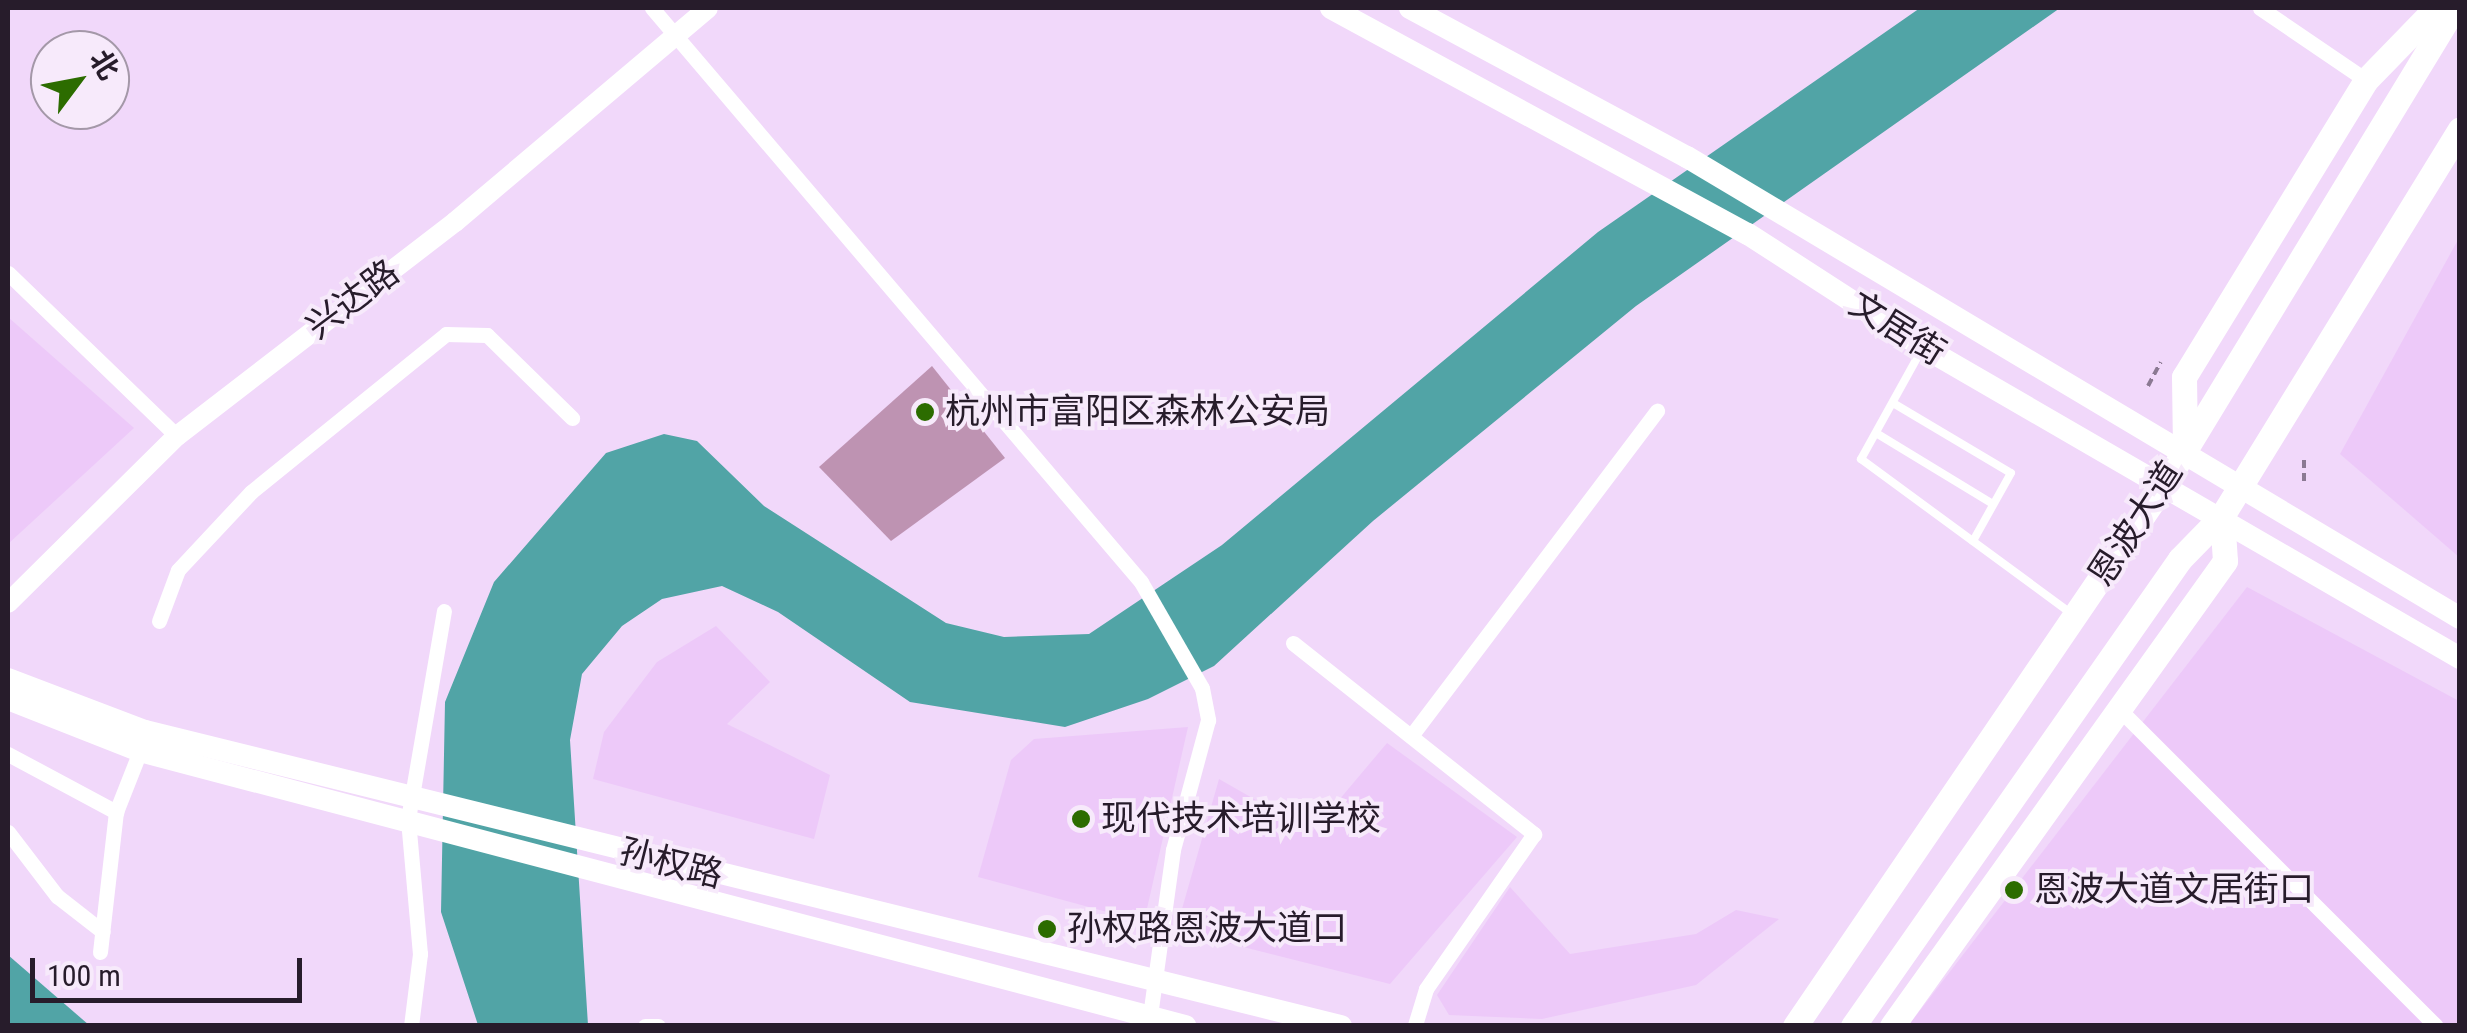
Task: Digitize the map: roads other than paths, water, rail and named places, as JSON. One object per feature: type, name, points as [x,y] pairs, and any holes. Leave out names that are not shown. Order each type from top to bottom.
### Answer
[{"type":"main road","name":"文居街","points":[[1331,8],[1748,234],[1923,347],[2222,516],[2460,658]]},
{"type":"main road","name":"文居街","points":[[1410,8],[1688,157],[1781,216],[2243,482],[2460,618]]},
{"type":"main road","points":[[2185,449],[2184,377],[2366,80],[2436,8]]},
{"type":"main road","name":"恩波大道","points":[[1795,1026],[2165,483],[2454,8]]},
{"type":"main road","name":"恩波大道","points":[[1853,1026],[2180,559],[2222,516],[2460,129]]},
{"type":"main road","points":[[1892,1026],[2225,561],[2222,516]]},
{"type":"main road","name":"孙权路","points":[[8,679],[145,731],[411,808],[600,857],[1342,1026]]},
{"type":"main road","name":"孙权路","points":[[8,699],[140,751],[411,808]]},
{"type":"main road","name":"孙权路","points":[[600,857],[1150,1023],[1185,1026]]},
{"type":"street","points":[[652,8],[1141,582],[1202,688],[1208,720],[1173,850],[1160,985],[1150,1023]]},
{"type":"street","name":"兴达路","points":[[8,602],[177,436],[455,222],[708,8]]},
{"type":"street","points":[[2260,8],[2366,80]]},
{"type":"street","points":[[8,272],[177,436]]},
{"type":"street","points":[[158,621],[178,570],[251,492],[446,334],[487,334],[572,418]]},
{"type":"street","points":[[1412,736],[1657,412]]},
{"type":"street","points":[[411,1026],[420,954],[411,808],[444,611]]},
{"type":"street","points":[[1293,643],[1534,834],[1426,989],[1415,1026]]},
{"type":"street","points":[[2121,711],[2436,1026]]},
{"type":"street","points":[[100,952],[116,812],[140,751]]},
{"type":"street","points":[[8,754],[116,812]]},
{"type":"street","points":[[8,832],[58,896],[103,932]]},
{"type":"street","points":[[645,1026],[658,1026]]},
{"type":"lane","points":[[1923,347],[1861,459],[2075,615]]},
{"type":"lane","points":[[1893,403],[2011,473],[1972,541]]},
{"type":"lane","points":[[1876,433],[1993,504]]},
{"type":"place","name":"杭州市富阳区森林公安局","points":[[925,412]]},
{"type":"place","name":"现代技术培训学校","points":[[1081,819]]},
{"type":"place","name":"恩波大道文居街口","points":[[2014,890]]},
{"type":"place","name":"孙权路恩波大道口","points":[[1047,929]]}]
